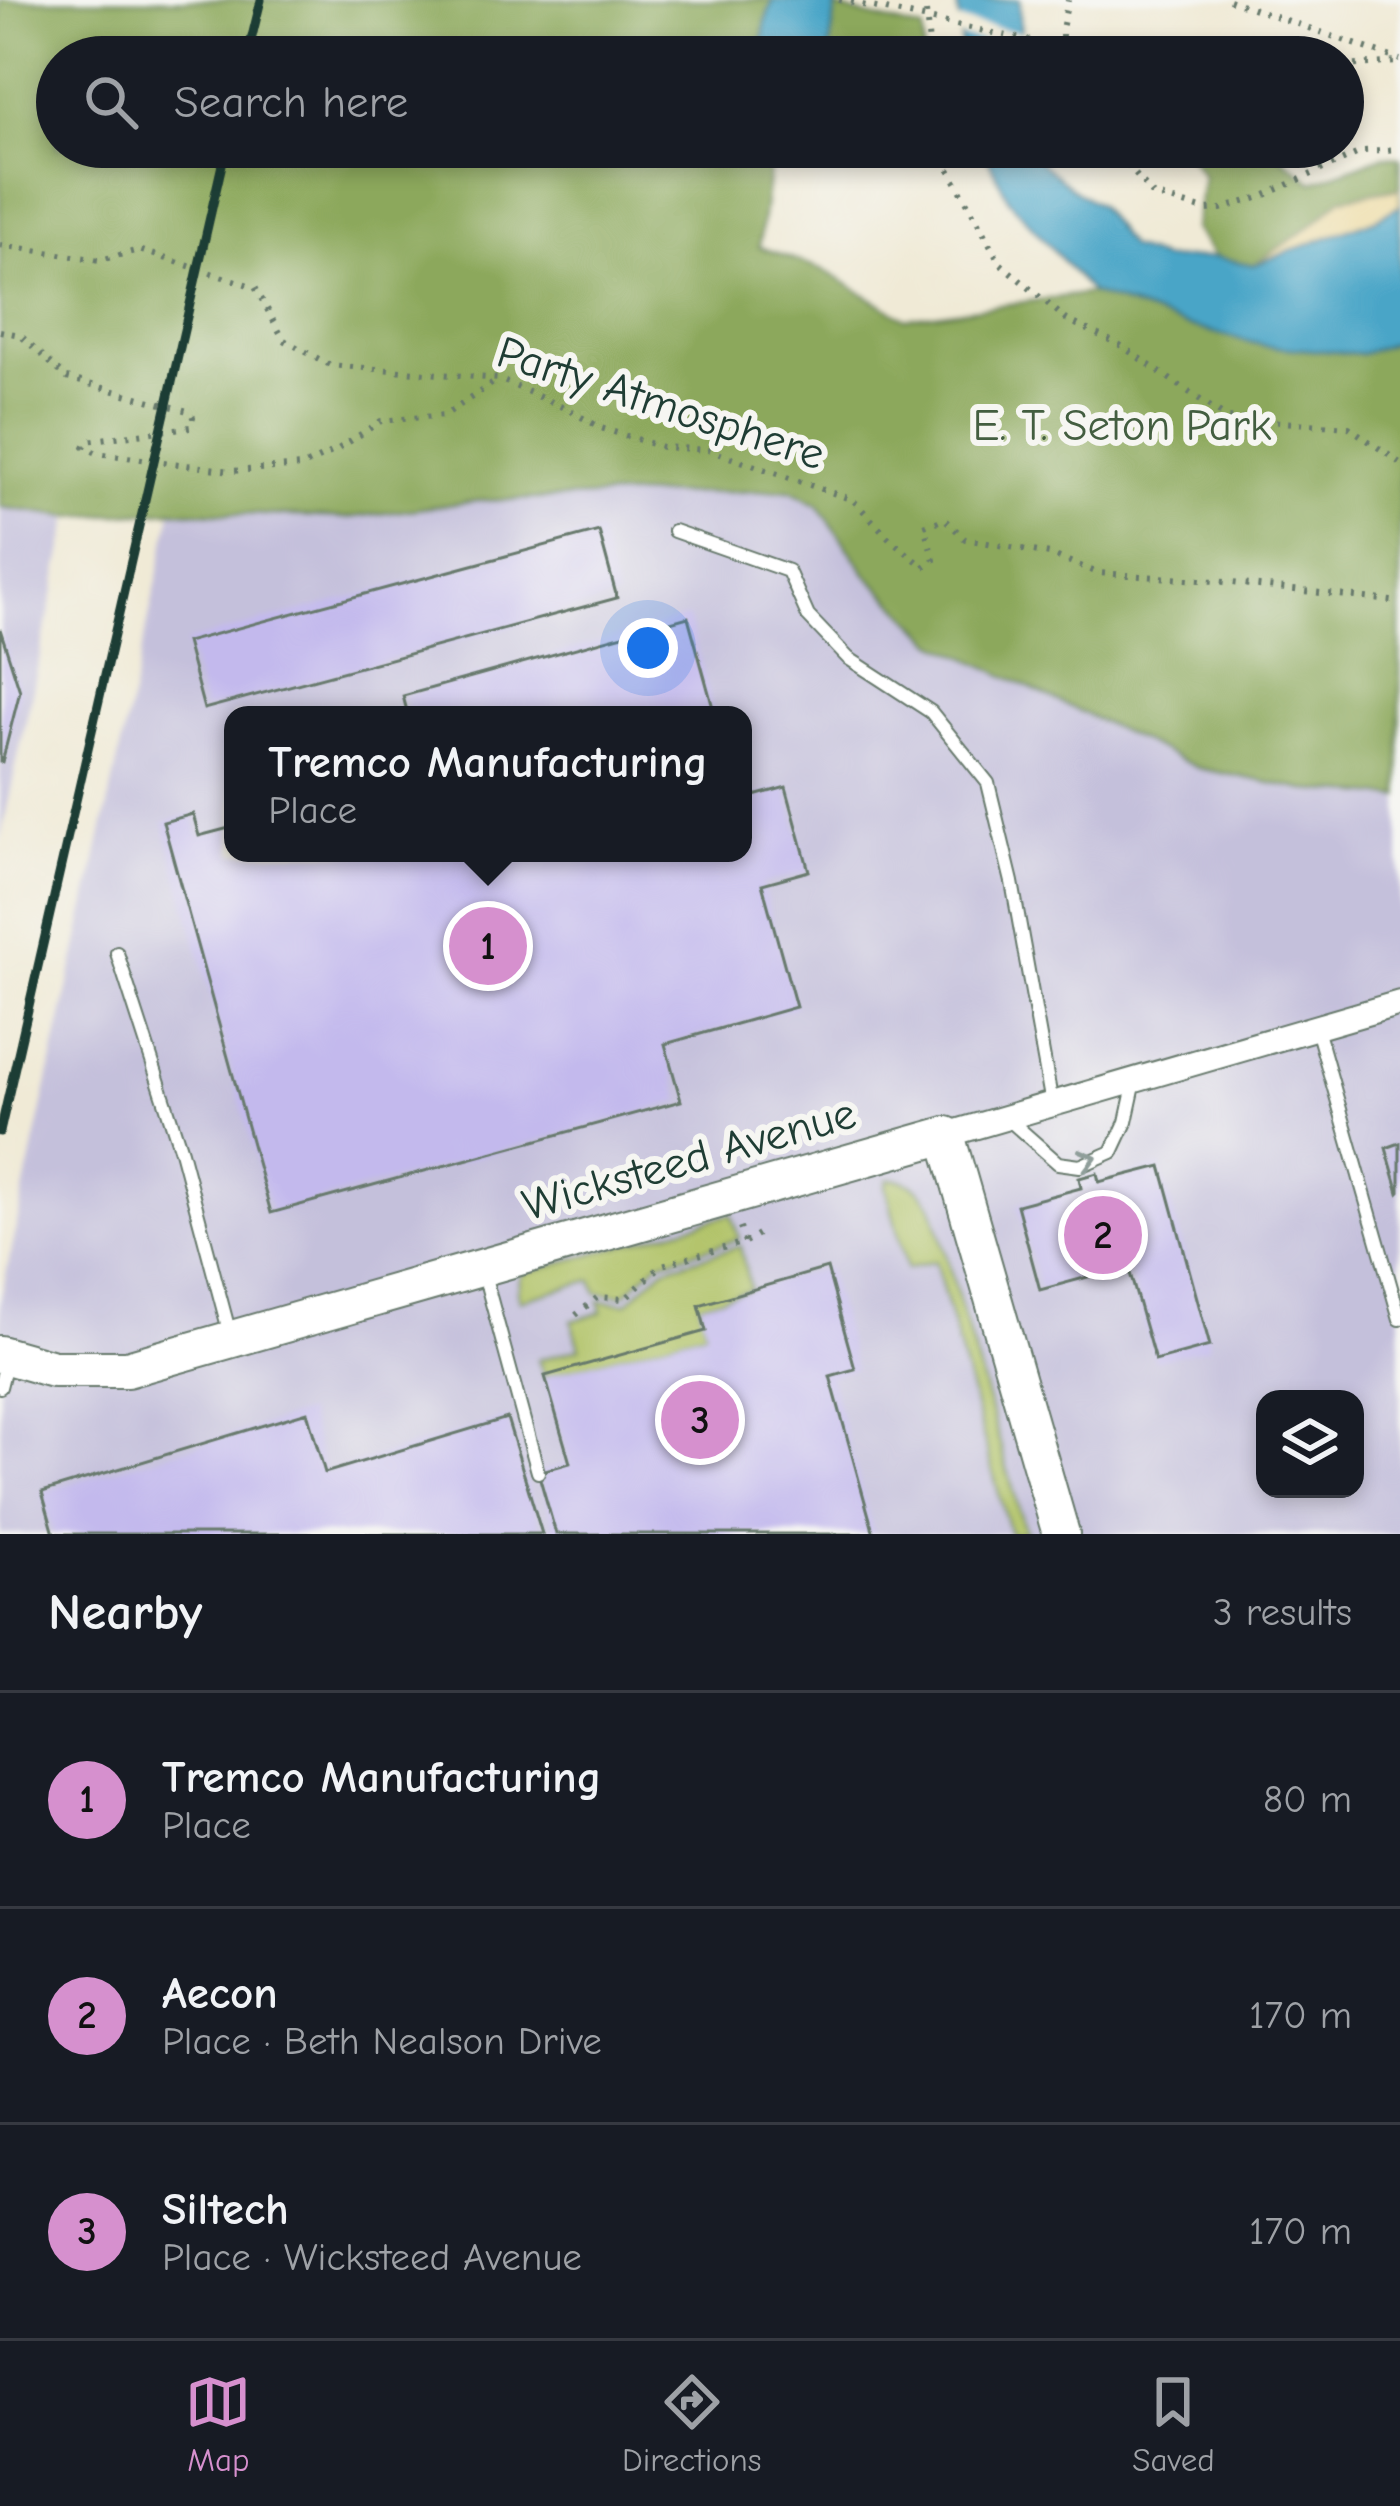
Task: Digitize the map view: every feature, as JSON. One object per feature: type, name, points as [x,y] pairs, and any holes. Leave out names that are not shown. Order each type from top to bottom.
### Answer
[{"type":"street","name":"Wicksteed Avenue","points":[[3,1366],[127,1369],[1400,1003]]},
{"type":"street","points":[[946,1135],[1061,1534]]},
{"type":"lane","points":[[674,531],[788,571],[808,616],[848,658],[931,712],[988,783],[1012,882],[1052,1105]]},
{"type":"lane","points":[[117,953],[181,1151],[231,1340]]},
{"type":"lane","points":[[1317,1029],[1400,1319]]},
{"type":"lane","points":[[1006,1118],[1058,1163],[1080,1166],[1112,1152],[1126,1121],[1135,1081]]},
{"type":"lane","points":[[482,1268],[538,1472]]},
{"type":"path","points":[[839,0],[1002,36]]},
{"type":"path","points":[[925,0],[928,36]]},
{"type":"path","points":[[1062,36],[1068,0]]},
{"type":"path","points":[[1229,0],[1330,36]]},
{"type":"path","points":[[1364,48],[1400,61]]},
{"type":"path","points":[[1364,65],[1400,61]]},
{"type":"path","points":[[1364,151],[1400,149]]},
{"type":"path","points":[[948,168],[1000,263],[1067,320],[1120,345],[1227,418],[1349,428],[1400,463]]},
{"type":"path","points":[[1130,168],[1153,195],[1204,211],[1261,196],[1325,168]]},
{"type":"path","name":"Party Atmosphere","points":[[0,245],[100,260],[139,250],[255,287],[284,340],[330,365],[499,379],[601,428],[662,447],[709,450],[854,500],[924,567],[934,560],[924,526],[945,519],[965,538],[1050,554],[1098,573],[1400,602]]},
{"type":"path","points":[[0,331],[20,335],[67,378],[188,410],[193,417],[190,428],[87,441],[84,447],[97,453],[231,471],[303,466],[381,422],[446,415],[499,379]]},
{"type":"path","points":[[730,1197],[745,1242]]},
{"type":"path","points":[[576,1315],[598,1297],[626,1299],[662,1265],[745,1242],[758,1234]]},
{"type":"shaded area","points":[[790,489],[818,505],[868,576],[1198,768],[1305,790],[1400,797],[1400,1534],[0,1534],[0,1301],[172,511],[347,518],[477,501]]},
{"type":"shaded area","points":[[0,507],[70,517],[0,841]]},
{"type":"green space","name":"E. T. Seton Park","points":[[0,0],[773,0],[763,36],[36,36],[36,168],[770,168],[759,247],[822,269],[905,318],[1091,293],[1185,325],[1265,345],[1361,354],[1400,341],[1400,797],[1305,790],[1198,768],[936,643],[868,576],[818,505],[790,490],[477,501],[347,518],[172,511],[70,517],[0,507]]},
{"type":"green space","points":[[836,8],[923,30],[923,36],[831,36]]},
{"type":"green space","points":[[1383,156],[1400,157],[1400,188],[1342,198],[1254,265],[1215,257],[1194,229],[1203,176],[1197,168],[1295,168],[1313,182],[1364,168],[1364,163]]},
{"type":"green space","points":[[888,1179],[914,1186],[932,1206],[1026,1534],[1010,1534],[935,1261],[907,1269],[886,1187]]},
{"type":"green space","points":[[731,1214],[739,1239],[659,1262],[624,1295],[597,1293],[592,1280],[520,1300],[521,1274]]},
{"type":"green space","points":[[740,1246],[750,1289],[699,1305],[706,1331],[545,1377],[538,1360],[580,1348],[572,1321],[602,1312],[599,1301],[627,1303],[664,1268]]},
{"type":"sand","points":[[1400,188],[1400,206],[1376,219],[1254,265],[1342,198]]},
{"type":"water","points":[[773,0],[837,0],[831,36],[763,36]]},
{"type":"water","points":[[957,0],[1020,0],[1021,36],[960,36]]},
{"type":"water","points":[[993,168],[1047,168],[1098,205],[1129,247],[1163,259],[1215,257],[1254,265],[1400,206],[1400,341],[1362,354],[1265,346],[1091,293],[1009,200]]},
{"type":"pier","points":[[952,19],[1028,34],[1028,36],[954,36]]},
{"type":"building","points":[[599,531],[617,598],[204,709],[186,642]]},
{"type":"building","points":[[688,617],[713,706],[406,706],[403,696]]},
{"type":"building","points":[[0,629],[20,691],[2,762],[0,762]]},
{"type":"building","points":[[786,787],[809,871],[762,884],[796,1007],[665,1044],[681,1101],[271,1213],[163,822],[193,814],[199,836],[224,829],[224,862],[752,862],[752,796]]},
{"type":"building","points":[[1400,1143],[1400,1192],[1399,1193],[1386,1148]]},
{"type":"building","points":[[1161,1166],[1210,1346],[1155,1361],[1128,1266],[1040,1290],[1017,1205],[1081,1188],[1079,1178],[1097,1173],[1099,1182]]},
{"type":"building","points":[[827,1268],[855,1369],[830,1376],[874,1534],[556,1534],[538,1472],[570,1463],[545,1376],[706,1331],[699,1305]]},
{"type":"building","points":[[307,1412],[325,1473],[507,1418],[542,1534],[54,1534],[42,1492]]},
{"type":"railway","points":[[252,36],[261,0]]},
{"type":"railway","points":[[0,1132],[221,168]]},
{"type":"place","name":"Tremco Manufacturing","points":[[488,946]]},
{"type":"place","name":"Aecon","points":[[1103,1235]]},
{"type":"place","name":"Siltech","points":[[700,1420]]}]
